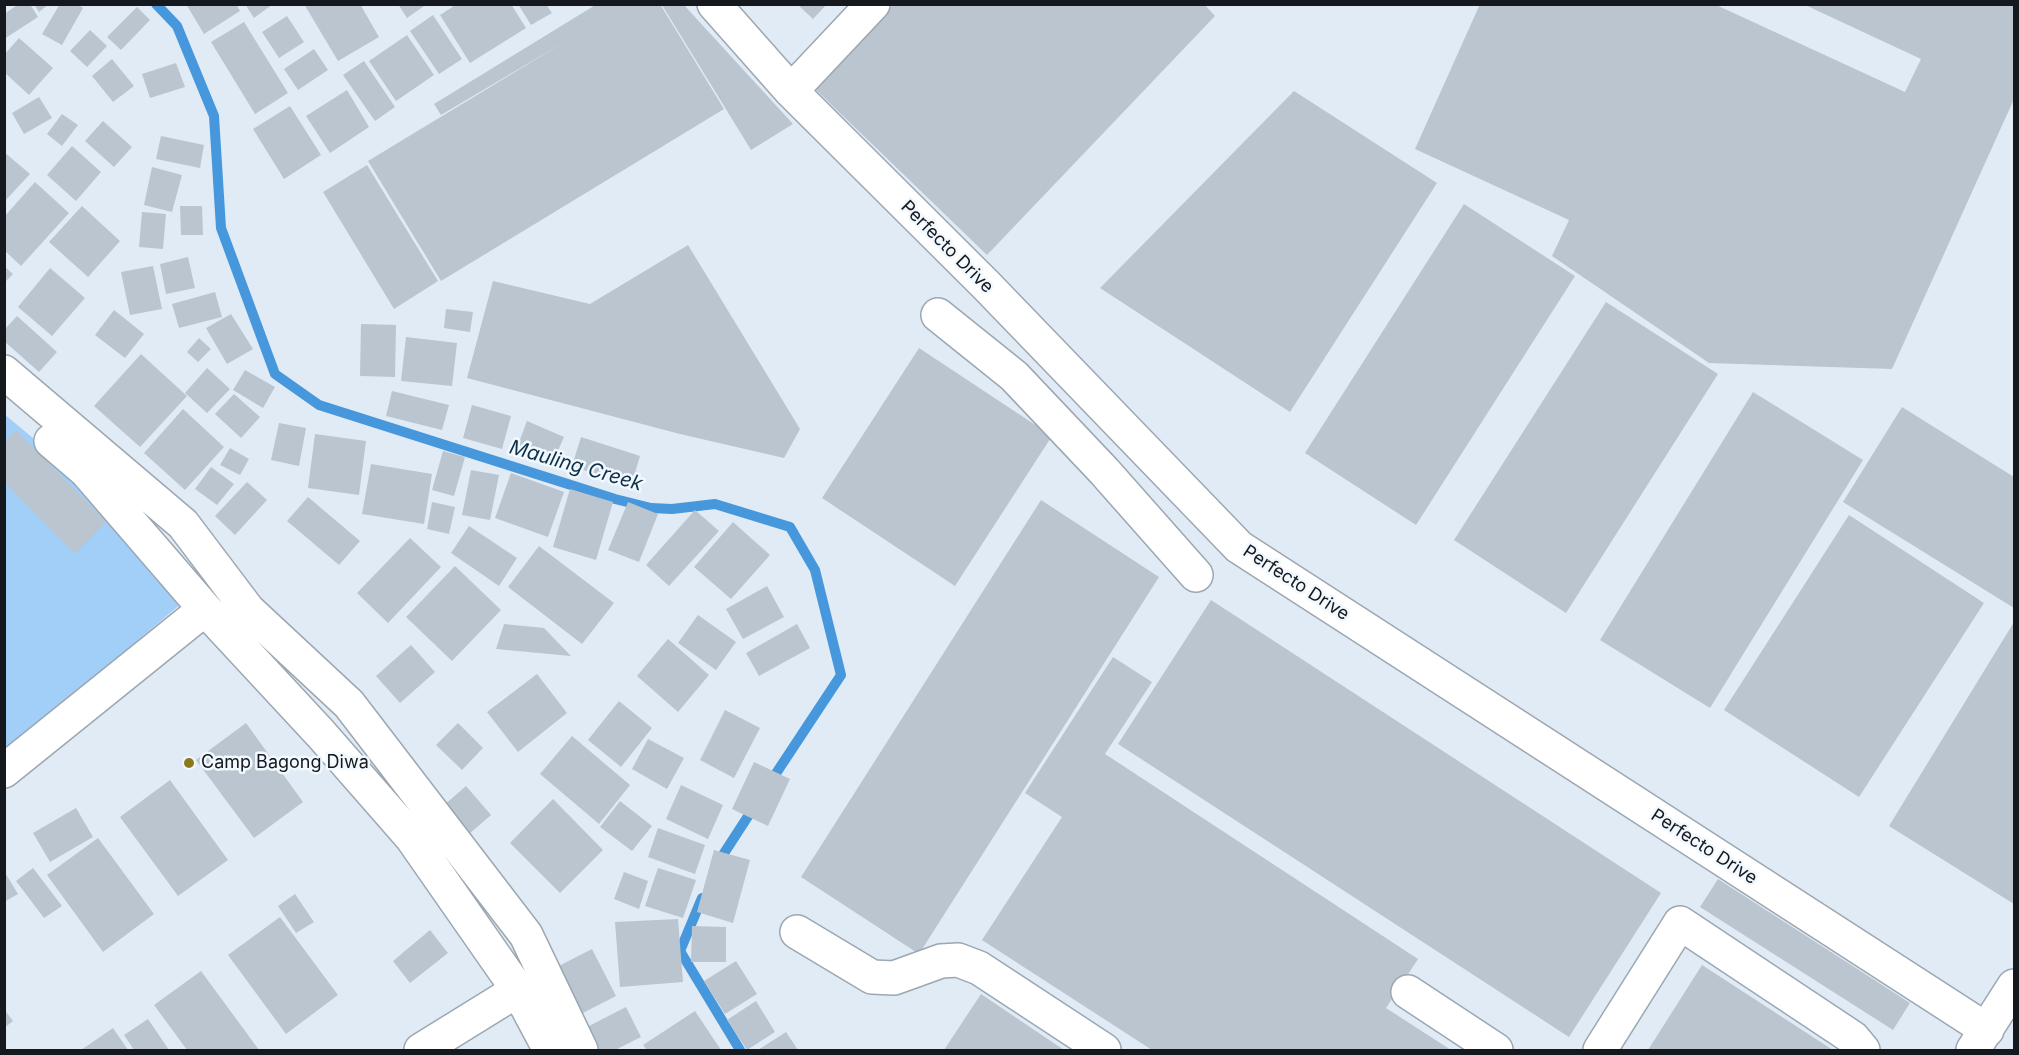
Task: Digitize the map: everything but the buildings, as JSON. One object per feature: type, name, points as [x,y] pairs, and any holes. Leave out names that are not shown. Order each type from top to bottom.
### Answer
[{"type":"street","name":"Perfecto Drive","points":[[714,4],[791,91],[986,285],[1239,547],[1980,1040]]},
{"type":"street","points":[[791,91],[873,4]]},
{"type":"street","points":[[938,315],[1014,376],[1104,471],[1196,575]]},
{"type":"street","points":[[4,372],[183,524],[248,610],[349,704],[526,934],[581,1050]]},
{"type":"street","points":[[4,401],[86,471],[205,609],[321,734],[412,838],[518,990],[550,1050]]},
{"type":"street","points":[[4,771],[205,609]]},
{"type":"street","points":[[1600,1050],[1680,923],[1853,1038],[1863,1050]]},
{"type":"street","points":[[797,932],[872,977],[894,978],[940,961],[958,960],[979,968],[1104,1050]]},
{"type":"street","points":[[1980,1040],[2014,986]]},
{"type":"street","points":[[421,1050],[518,990]]},
{"type":"street","points":[[1408,992],[1496,1050]]},
{"type":"shaded area","points":[[4,414],[74,472],[182,603],[5,752]]},
{"type":"waterway","name":"Mauling Creek","points":[[156,4],[177,26],[214,116],[221,228],[275,374],[319,405],[615,499],[651,508],[672,509],[715,504],[790,527],[815,570],[841,675],[769,784]]},
{"type":"waterway","name":"Mauling Creek","points":[[717,864],[756,804]]},
{"type":"waterway","name":"Mauling Creek","points":[[702,898],[680,951],[740,1050]]},
{"type":"place","name":"Camp Bagong Diwa","points":[[189,763]]}]
